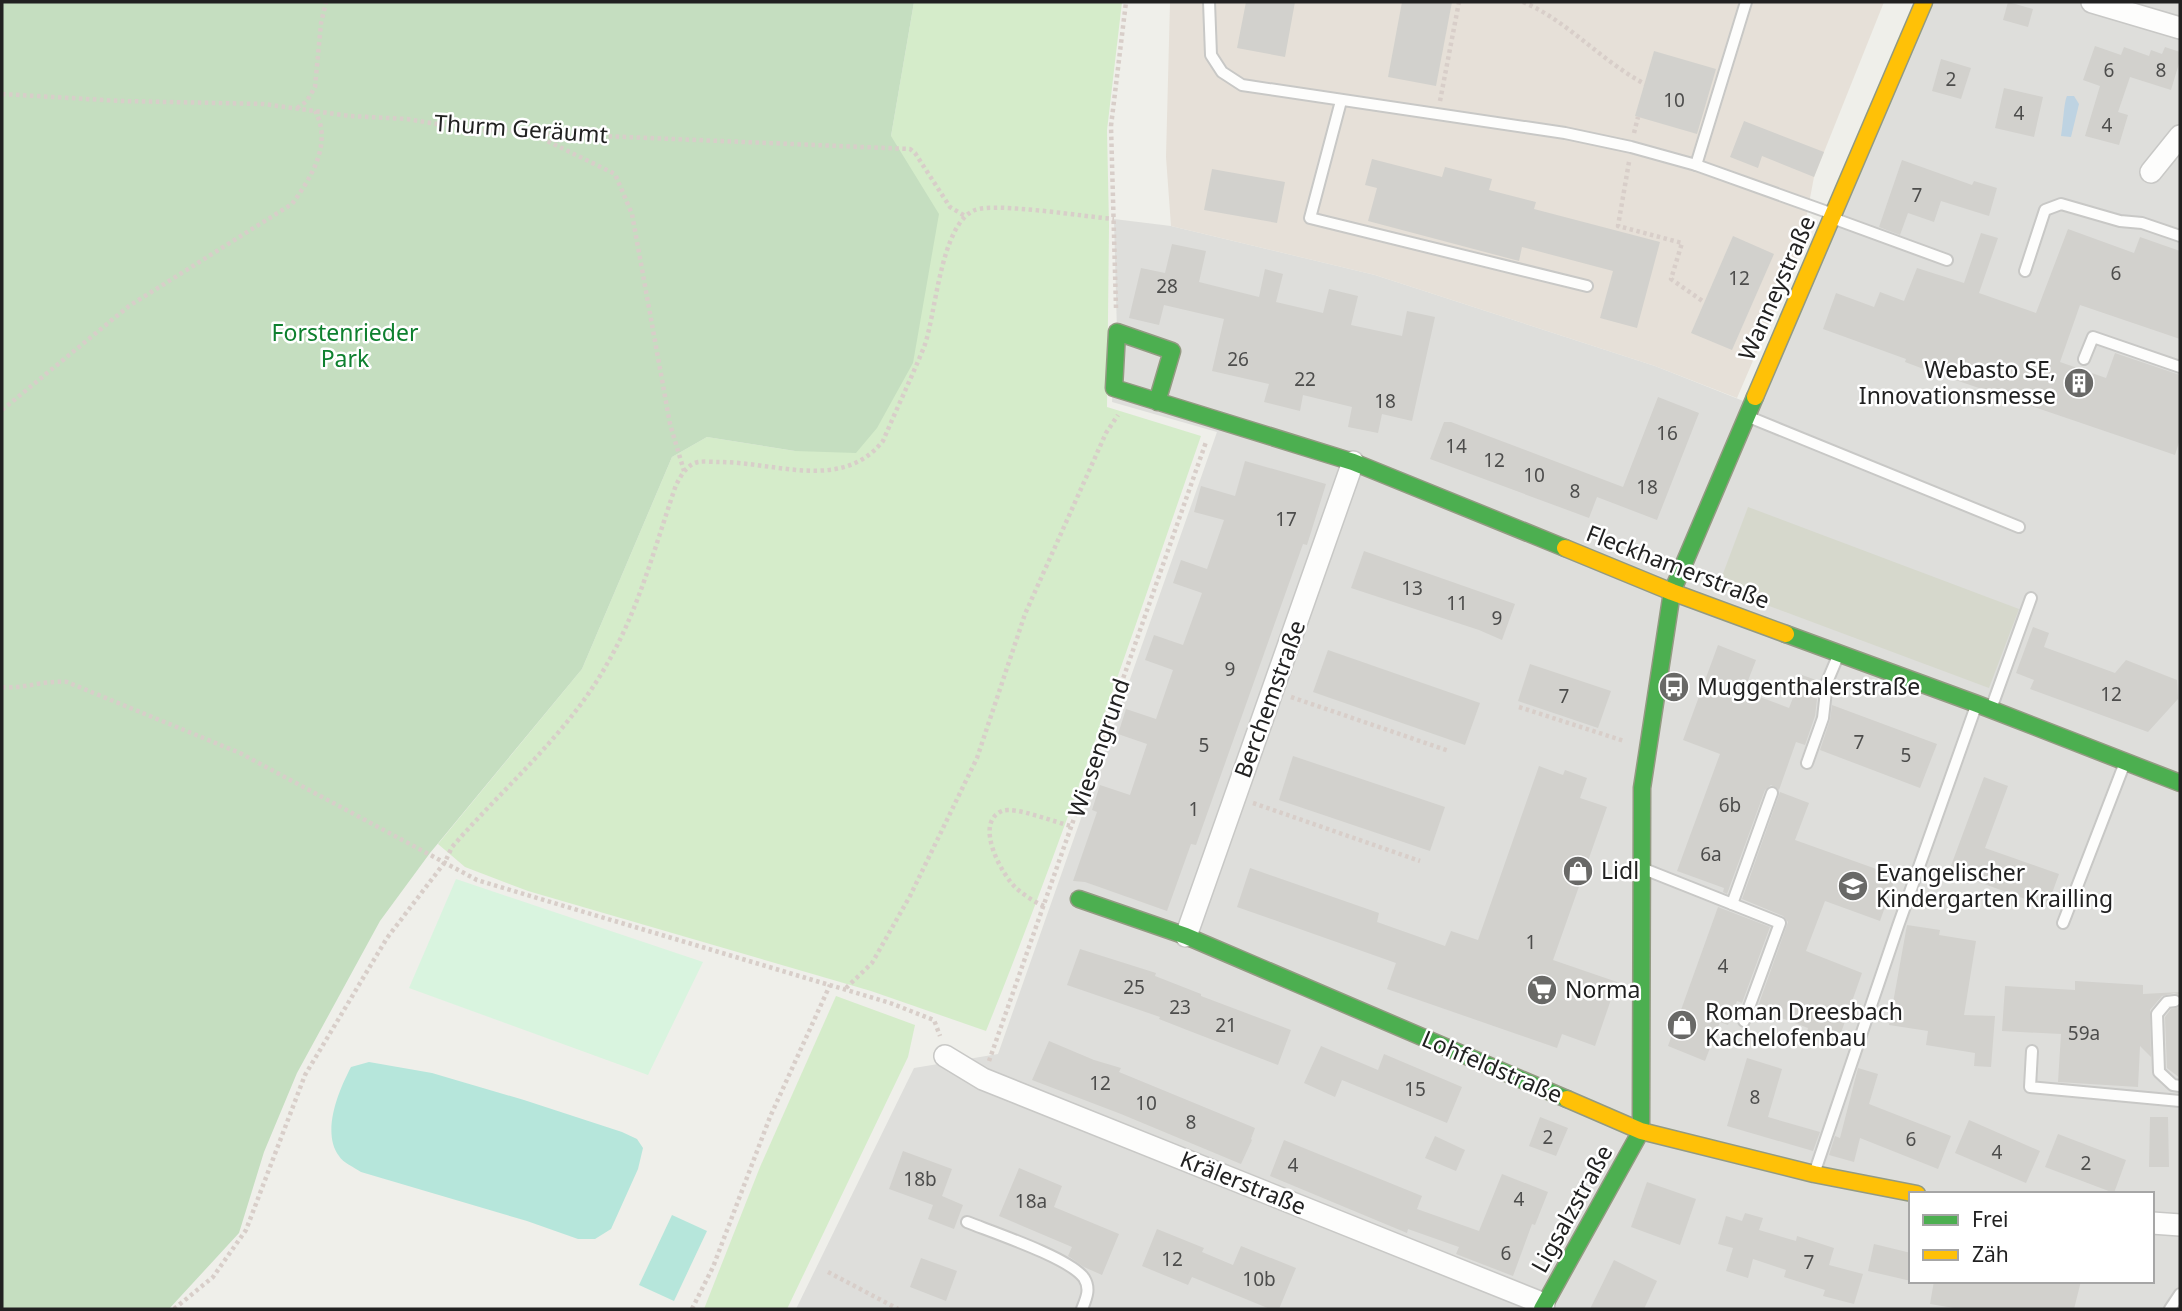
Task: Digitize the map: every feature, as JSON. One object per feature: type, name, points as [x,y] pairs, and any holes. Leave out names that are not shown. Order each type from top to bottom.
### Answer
[{"type":"street","name":"Wanneystraße","points":[[1672,592],[1924,2]]},
{"type":"street","points":[[2092,2],[2180,28]]},
{"type":"street","points":[[2151,172],[2180,136]]},
{"type":"street","points":[[1132,394],[1114,388],[1117,332],[1172,351],[1157,402]]},
{"type":"street","name":"Fleckhamerstraße","points":[[1132,394],[1353,462],[1672,592],[1984,706],[2180,783]]},
{"type":"street","name":"Berchemstraße","points":[[1186,936],[1353,462]]},
{"type":"street","points":[[1641,1130],[1642,788],[1672,592]]},
{"type":"street","name":"Lohfeldstraße","points":[[1079,899],[1186,936],[1641,1130],[1814,1174],[1909,1192]]},
{"type":"street","name":"Krälerstraße","points":[[945,1056],[983,1079],[1543,1307]]},
{"type":"street","name":"Ligsalzstraße","points":[[1543,1307],[1641,1130]]},
{"type":"street","points":[[2154,1223],[2180,1225]]},
{"type":"lane","points":[[1209,2],[1211,55],[1222,72],[1242,85],[1565,133],[1631,147],[1696,165],[1947,260]]},
{"type":"lane","points":[[1696,165],[1746,2]]},
{"type":"lane","points":[[1341,101],[1310,218],[1587,286]]},
{"type":"lane","points":[[2025,271],[2045,211],[2061,204],[2120,221],[2142,223],[2180,236]]},
{"type":"lane","points":[[2084,359],[2093,337],[2180,367]]},
{"type":"lane","points":[[1746,416],[2020,527]]},
{"type":"lane","points":[[1814,1174],[1898,926],[1984,706],[2031,598]]},
{"type":"lane","points":[[1807,763],[1823,718],[1828,682],[1840,653]]},
{"type":"lane","points":[[2063,923],[2125,762]]},
{"type":"lane","points":[[1732,904],[1772,793]]},
{"type":"lane","points":[[1642,868],[1780,923],[1744,1021]]},
{"type":"lane","points":[[2175,1001],[2167,1002],[2157,1014],[2159,1072],[2173,1085],[2180,1086]]},
{"type":"lane","points":[[2032,1051],[2030,1087],[2180,1101]]},
{"type":"lane","points":[[967,1222],[1044,1252],[1073,1270],[1084,1279],[1088,1293],[1082,1309]]},
{"type":"lane","points":[[2170,1309],[2180,1294]]},
{"type":"path","points":[[297,108],[307,101],[315,87],[321,23],[326,2]]},
{"type":"path","points":[[1117,332],[1111,126],[1126,2]]},
{"type":"path","points":[[1437,115],[1459,2]]},
{"type":"path","points":[[1523,2],[1544,10],[1625,74],[1644,84]]},
{"type":"path","name":"Thurm Geräumt","points":[[2,94],[121,101],[264,104],[407,119],[479,131],[506,130],[910,149],[950,207],[965,216]]},
{"type":"path","points":[[2,410],[130,306],[292,204],[309,181],[321,149],[322,132],[315,111]]},
{"type":"path","points":[[531,133],[615,174],[632,214],[670,424],[684,471]]},
{"type":"path","points":[[1631,147],[1618,226],[1682,243],[1671,279],[1704,302]]},
{"type":"path","points":[[174,1309],[213,1277],[246,1230],[305,1075],[387,938],[445,862],[452,847],[551,741],[585,699],[606,666],[629,623],[676,485],[684,471],[697,462],[732,462],[823,472],[847,468],[873,453],[883,441],[925,344],[942,266],[965,216],[976,209],[1000,207],[1114,219]]},
{"type":"path","points":[[845,988],[872,963],[929,858],[981,748],[1012,646],[1025,614],[1106,433],[1132,394]]},
{"type":"path","name":"Wiesengrund","points":[[983,1079],[1215,418]]},
{"type":"path","points":[[2,687],[18,688],[50,681],[67,682],[240,753],[477,880],[845,988],[933,1020],[939,1028]]},
{"type":"path","points":[[1273,691],[1449,751]]},
{"type":"path","points":[[1519,706],[1648,748]]},
{"type":"path","points":[[1235,796],[1420,861]]},
{"type":"path","points":[[1044,906],[1016,887],[1006,876],[990,842],[991,824],[1002,811],[1013,811],[1071,827]]},
{"type":"path","points":[[692,1309],[713,1266],[770,1117],[830,985]]},
{"type":"path","points":[[828,1272],[898,1309]]},
{"type":"shaded area","points":[[1170,2],[1884,2],[1814,177],[1800,251],[1737,398],[1655,366],[1375,275],[1171,226],[1166,157]]},
{"type":"shaded area","points":[[1924,2],[2180,2],[2180,1309],[796,1309],[914,1068],[998,1054],[1217,432],[1112,402],[1117,332],[1114,219],[1171,226],[1375,275],[1655,366],[1751,404]]},
{"type":"shaded area","points":[[2067,96],[2074,96],[2079,104],[2071,137],[2061,136]]},
{"type":"shaded area","points":[[1748,507],[2019,609],[1989,688],[1718,587]]},
{"type":"shaded area","points":[[369,1062],[432,1073],[524,1100],[637,1139],[643,1148],[638,1169],[611,1229],[595,1239],[578,1239],[527,1221],[361,1172],[346,1163],[334,1146],[334,1111],[351,1067]]},
{"type":"shaded area","points":[[672,1215],[707,1231],[674,1301],[639,1285]]},
{"type":"green space","name":"Forstenrieder Park","points":[[2,2],[914,2],[891,136],[939,214],[913,363],[877,428],[856,453],[795,451],[707,437],[672,457],[582,669],[430,853],[380,921],[297,1073],[264,1152],[239,1233],[169,1309],[2,1309]]},
{"type":"green space","points":[[914,2],[1122,2],[1107,130],[1107,407],[1201,436],[1071,809],[986,1031],[871,991],[528,891],[465,867],[438,844],[582,669],[672,457],[707,437],[795,451],[891,136]]},
{"type":"green space","points":[[456,879],[703,962],[648,1075],[409,988]]},
{"type":"green space","points":[[836,996],[915,1025],[908,1057],[787,1309],[704,1309],[760,1167]]},
{"type":"building","points":[[1246,2],[1295,2],[1285,57],[1237,48]]},
{"type":"building","points":[[1402,2],[1452,2],[1436,86],[1388,77]]},
{"type":"building","points":[[2008,2],[2033,9],[2028,27],[2003,20]]},
{"type":"building","points":[[2095,46],[2121,55],[2124,47],[2149,56],[2151,50],[2162,54],[2165,47],[2180,52],[2171,90],[2130,77],[2118,112],[2128,115],[2119,145],[2085,136],[2100,86],[2083,80]]},
{"type":"building","points":[[1654,51],[1716,69],[1697,134],[1635,116]]},
{"type":"building","points":[[1941,59],[1971,68],[1961,99],[1932,91]]},
{"type":"building","points":[[2004,88],[2043,97],[2034,137],[1995,128]]},
{"type":"building","points":[[1744,121],[1824,152],[1814,177],[1762,156],[1758,168],[1730,157]]},
{"type":"building","points":[[1372,159],[1442,177],[1445,167],[1492,179],[1489,190],[1536,202],[1534,209],[1660,242],[1637,328],[1600,318],[1613,271],[1522,247],[1519,261],[1368,221],[1377,188],[1365,185]]},
{"type":"building","points":[[1902,160],[1972,185],[1974,181],[1997,188],[1989,216],[1941,201],[1934,222],[1908,213],[1900,235],[1879,227]]},
{"type":"building","points":[[1212,169],[1285,182],[1277,223],[1204,210]]},
{"type":"building","points":[[2068,229],[2134,253],[2140,237],[2180,251],[2180,339],[2080,305],[2060,362],[2106,378],[2115,353],[2180,375],[2180,439],[2175,455],[1929,371],[1905,362],[1906,359],[1823,329],[1836,293],[1874,307],[1880,292],[1904,301],[1917,268],[1964,283],[1981,233],[1998,238],[1979,293],[2036,313]]},
{"type":"building","points":[[1733,236],[1774,254],[1732,350],[1691,333]]},
{"type":"building","points":[[1172,244],[1206,251],[1199,282],[1259,297],[1265,269],[1283,274],[1276,302],[1323,313],[1329,289],[1358,296],[1351,325],[1402,336],[1407,311],[1435,317],[1412,421],[1382,414],[1378,433],[1348,427],[1352,407],[1303,395],[1300,411],[1264,402],[1269,384],[1212,371],[1224,319],[1164,305],[1159,325],[1129,318],[1141,268],[1165,273]]},
{"type":"building","points":[[1658,397],[1699,413],[1657,520],[1597,497],[1589,518],[1430,459],[1444,422],[1451,422],[1623,487]]},
{"type":"building","points":[[1245,461],[1326,484],[1307,545],[1303,544],[1196,845],[1191,844],[1167,911],[1085,882],[1073,881],[1097,812],[1092,810],[1100,785],[1130,795],[1147,744],[1118,734],[1126,709],[1156,719],[1173,670],[1145,660],[1154,635],[1183,645],[1202,593],[1173,583],[1181,560],[1207,569],[1224,520],[1194,512],[1201,486],[1235,496]]},
{"type":"building","points":[[1364,551],[1515,604],[1502,640],[1351,588]]},
{"type":"building","points":[[2033,627],[2049,633],[2044,647],[2115,673],[2126,660],[2177,680],[2178,699],[2148,732],[2030,689],[2034,680],[2016,673]]},
{"type":"building","points":[[1718,645],[1756,660],[1744,691],[1789,708],[1802,675],[1819,681],[1813,697],[1817,699],[1815,716],[1805,745],[1796,742],[1779,790],[1771,785],[1765,790],[1727,894],[1723,892],[1724,888],[1677,871],[1720,754],[1683,740]]},
{"type":"building","points":[[1328,650],[1480,703],[1465,745],[1313,692]]},
{"type":"building","points":[[1530,664],[1611,691],[1598,728],[1518,701]]},
{"type":"building","points":[[1832,705],[1937,744],[1920,788],[1820,750]]},
{"type":"building","points":[[1293,756],[1445,807],[1430,851],[1279,800]]},
{"type":"building","points":[[1539,766],[1563,775],[1565,770],[1587,778],[1580,798],[1607,807],[1553,960],[1617,982],[1595,1046],[1562,1034],[1557,1048],[1387,989],[1396,963],[1237,907],[1250,868],[1379,913],[1377,922],[1445,946],[1451,931],[1478,940]]},
{"type":"building","points":[[1984,777],[2008,786],[1985,848],[2059,874],[2047,907],[1949,871]]},
{"type":"building","points":[[1780,792],[1809,803],[1795,840],[1896,876],[1880,921],[1825,901],[1806,951],[1862,973],[1836,1047],[1806,1036],[1808,1028],[1757,1009],[1788,922],[1783,916],[1742,899]]},
{"type":"building","points":[[1718,907],[1770,927],[1742,1003],[1737,1001],[1728,1025],[1720,1022],[1705,1061],[1668,1046]]},
{"type":"building","points":[[1907,925],[1940,930],[1939,935],[1976,941],[1964,1015],[1995,1016],[1991,1067],[1974,1066],[1975,1053],[1926,1045],[1928,1031],[1889,1025]]},
{"type":"building","points":[[1080,949],[1156,973],[1155,976],[1201,996],[1291,1030],[1278,1065],[1159,1019],[1160,1017],[1067,985]]},
{"type":"building","points":[[2075,981],[2143,985],[2143,994],[2180,992],[2180,995],[2174,993],[2162,996],[2150,1010],[2151,1057],[2140,1046],[2138,1087],[2058,1082],[2061,1034],[2002,1031],[2005,986],[2075,990]]},
{"type":"building","points":[[2180,1007],[2180,1078],[2167,1068],[2165,1017],[2171,1009]]},
{"type":"building","points":[[1049,1041],[1121,1068],[1119,1072],[1255,1128],[1241,1164],[1032,1080]]},
{"type":"building","points":[[1321,1046],[1378,1070],[1384,1054],[1462,1087],[1447,1123],[1342,1080],[1335,1097],[1304,1083]]},
{"type":"building","points":[[1747,1058],[1782,1069],[1768,1117],[1820,1132],[1813,1151],[1727,1126]]},
{"type":"building","points":[[1858,1068],[1878,1074],[1869,1104],[1951,1136],[1938,1169],[1860,1138],[1854,1162],[1829,1155],[1835,1136],[1840,1138]]},
{"type":"building","points":[[1540,1117],[1568,1128],[1556,1156],[1529,1146]]},
{"type":"building","points":[[2150,1117],[2168,1117],[2169,1167],[2149,1167]]},
{"type":"building","points":[[1969,1120],[2040,1151],[2026,1183],[1955,1153]]},
{"type":"building","points":[[2058,1134],[2126,1160],[2114,1192],[2045,1167]]},
{"type":"building","points":[[1435,1136],[1465,1150],[1456,1171],[1425,1158]]},
{"type":"building","points":[[1284,1140],[1422,1196],[1417,1209],[1479,1231],[1502,1174],[1548,1192],[1535,1225],[1532,1224],[1513,1276],[1456,1254],[1459,1247],[1408,1229],[1407,1233],[1270,1176]]},
{"type":"building","points":[[903,1151],[952,1169],[942,1196],[963,1205],[954,1229],[928,1219],[933,1205],[889,1189]]},
{"type":"building","points":[[1019,1168],[1062,1186],[1054,1207],[1119,1234],[1102,1275],[1068,1256],[1072,1247],[999,1216]]},
{"type":"building","points":[[1647,1182],[1696,1199],[1680,1245],[1631,1227]]},
{"type":"building","points":[[1745,1213],[1763,1218],[1759,1230],[1796,1241],[1797,1236],[1834,1248],[1829,1265],[1863,1274],[1854,1304],[1823,1296],[1825,1290],[1784,1277],[1786,1270],[1753,1259],[1748,1278],[1726,1271],[1733,1248],[1718,1244],[1726,1216],[1742,1221]]},
{"type":"building","points":[[1157,1229],[1204,1248],[1202,1252],[1233,1265],[1241,1246],[1296,1268],[1279,1309],[1270,1309],[1192,1277],[1188,1285],[1142,1266]]},
{"type":"building","points":[[1874,1244],[1909,1253],[1909,1281],[1868,1271]]},
{"type":"building","points":[[921,1258],[957,1271],[946,1301],[910,1287]]},
{"type":"building","points":[[1614,1260],[1657,1281],[1644,1309],[1590,1309]]},
{"type":"building","points":[[1934,1283],[2080,1283],[2074,1309],[1960,1309],[1930,1304]]},
{"type":"traffic: fast","points":[[1157,402],[1172,351],[1117,332],[1114,388],[1353,462],[1565,548]]},
{"type":"traffic: fast","points":[[1542,1309],[1641,1131],[1642,788],[1672,592],[1755,397]]},
{"type":"traffic: fast","points":[[1786,634],[2180,783]]},
{"type":"traffic: fast","points":[[1079,899],[1186,936],[1567,1099]]},
{"type":"traffic: slow","points":[[1755,397],[1924,2]]},
{"type":"traffic: slow","points":[[1565,548],[1672,592],[1786,634]]},
{"type":"traffic: slow","points":[[1567,1099],[1641,1131],[1814,1174],[1909,1192]]},
{"type":"place","name":"Webasto SE, Innovationsmesse","points":[[2079,383]]},
{"type":"place","name":"Muggenthalerstraße","points":[[1674,687]]},
{"type":"place","name":"Lidl","points":[[1578,871]]},
{"type":"place","name":"Evangelischer Kindergarten Krailling","points":[[1853,886]]},
{"type":"place","name":"Norma","points":[[1542,990]]},
{"type":"place","name":"Roman Dreesbach Kachelofenbau","points":[[1682,1025]]}]
